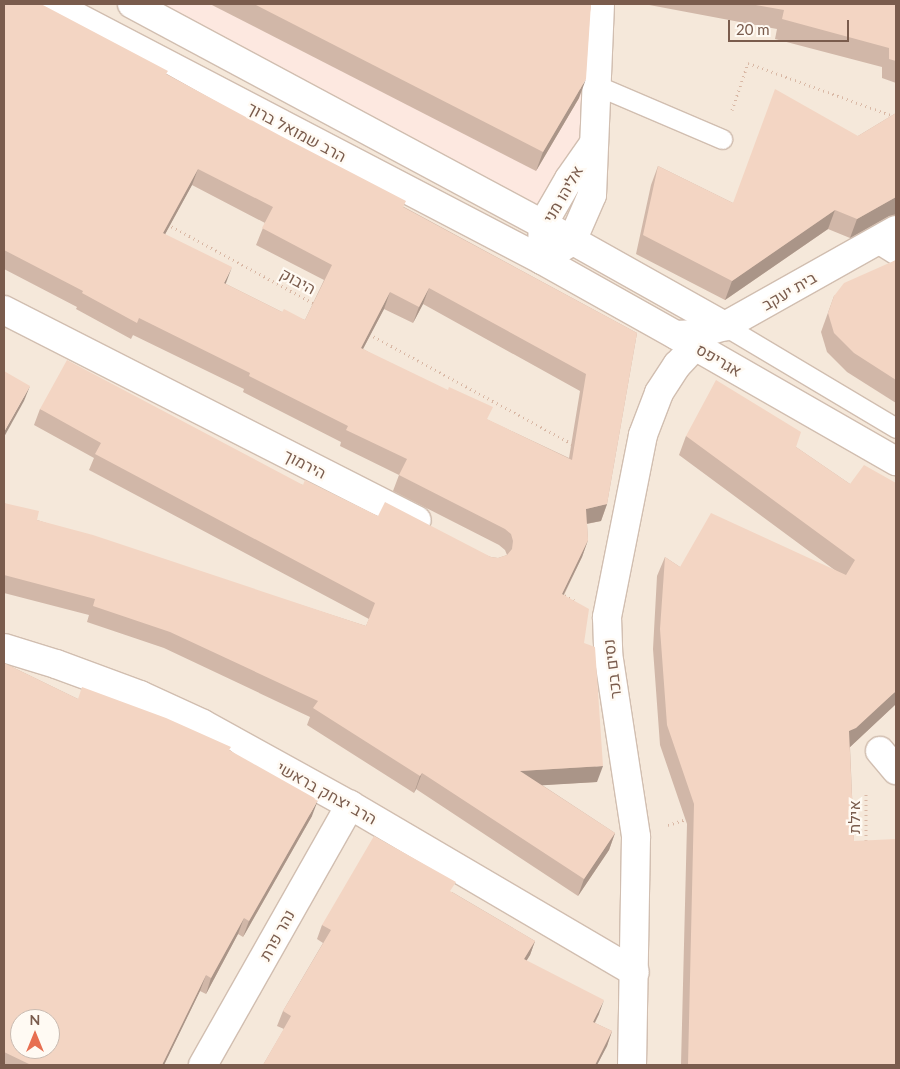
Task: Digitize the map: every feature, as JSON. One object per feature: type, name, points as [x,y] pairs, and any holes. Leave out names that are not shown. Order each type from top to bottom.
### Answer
[{"type":"street","name":"הרב שמואל ברוך","points":[[52,4],[542,260]]},
{"type":"street","points":[[132,4],[572,240]]},
{"type":"street","name":"אליהו מני","points":[[542,260],[572,240],[592,195],[592,146],[598,86],[600,4]]},
{"type":"street","name":"אליהו מני","points":[[542,260],[543,224],[592,146]]},
{"type":"street","name":"אגריפס","points":[[572,240],[725,326]]},
{"type":"street","name":"בית יעקב","points":[[686,340],[696,334],[725,326],[889,242]]},
{"type":"street","name":"אגריפס","points":[[542,260],[686,340],[896,461]]},
{"type":"street","name":"הירמוך","points":[[4,310],[439,532]]},
{"type":"street","name":"נסים בכר","points":[[632,1065],[636,837],[608,653],[607,617],[643,435],[659,393],[677,365],[686,340]]},
{"type":"street","name":"הרב יצחק בראשי","points":[[4,648],[56,664],[140,695],[203,724],[350,805],[635,972]]},
{"type":"street","name":"נהר פרת","points":[[203,1065],[350,805]]},
{"type":"lane","points":[[598,86],[722,139]]},
{"type":"lane","name":"אגריפס","points":[[725,326],[896,428]]},
{"type":"lane","name":"נסים בכר","points":[[686,340],[725,336],[750,340]]},
{"type":"path","points":[[722,139],[748,64],[896,117]]},
{"type":"path","name":"היבוק","points":[[161,221],[319,306]]},
{"type":"path","points":[[363,330],[581,449]]},
{"type":"path","points":[[554,590],[607,617]]},
{"type":"path","name":"אילת","points":[[866,852],[866,784],[888,761]]},
{"type":"path","points":[[683,820],[693,817]]},
{"type":"shaded area","points":[[4,4],[896,4],[896,1065],[4,1065]]},
{"type":"shaded area","points":[[132,4],[600,4],[597,111],[543,224]]},
{"type":"building","points":[[4,4],[41,4],[168,71],[166,74],[279,135],[406,201],[403,207],[637,333],[607,504],[586,509],[588,540],[562,594],[589,609],[584,643],[595,647],[603,766],[520,771],[615,833],[584,879],[422,773],[420,776],[313,708],[318,701],[170,632],[93,606],[95,599],[4,575],[4,503],[39,511],[37,520],[93,535],[366,626],[375,603],[95,454],[101,443],[40,409],[67,360],[303,485],[305,480],[378,516],[385,502],[491,557],[498,558],[507,555],[512,549],[513,541],[511,534],[505,529],[399,475],[407,459],[346,430],[348,426],[249,376],[250,373],[139,318],[137,323],[82,293],[83,291],[4,250]],"holes":[[[198,169],[273,207],[262,228],[332,265],[305,320],[284,309],[282,312],[224,283],[232,267],[163,233]],[[429,288],[586,374],[572,460],[487,419],[493,407],[449,387],[448,390],[361,348],[390,292],[419,307]]]},
{"type":"building","points":[[254,4],[591,4],[586,79],[543,152]]},
{"type":"building","points":[[750,4],[896,4],[896,61],[889,59],[889,48],[782,19],[784,10]]},
{"type":"building","points":[[775,89],[858,136],[896,113],[896,197],[857,219],[835,210],[732,281],[643,235],[658,166],[733,203]]},
{"type":"building","points":[[896,260],[896,380],[854,353],[834,333],[828,313],[834,296],[844,283]]},
{"type":"building","points":[[4,371],[30,386],[4,432]]},
{"type":"building","points":[[716,380],[801,432],[796,447],[850,484],[864,465],[896,483],[896,691],[856,728],[849,731],[854,841],[896,839],[896,1065],[688,1065],[694,804],[667,725],[660,629],[665,557],[680,567],[711,513],[846,575],[855,560],[686,436]]},
{"type":"building","points":[[4,663],[78,699],[82,687],[166,718],[231,747],[229,750],[318,800],[249,921],[244,918],[211,978],[206,975],[162,1065],[31,1065],[19,1059],[60,1059],[60,1009],[10,1009],[10,1055],[4,1052]]},
{"type":"building","points":[[374,836],[456,882],[450,891],[535,941],[524,959],[604,1000],[593,1022],[612,1031],[595,1065],[263,1065],[291,1016],[283,1011],[331,930],[322,925]]}]
